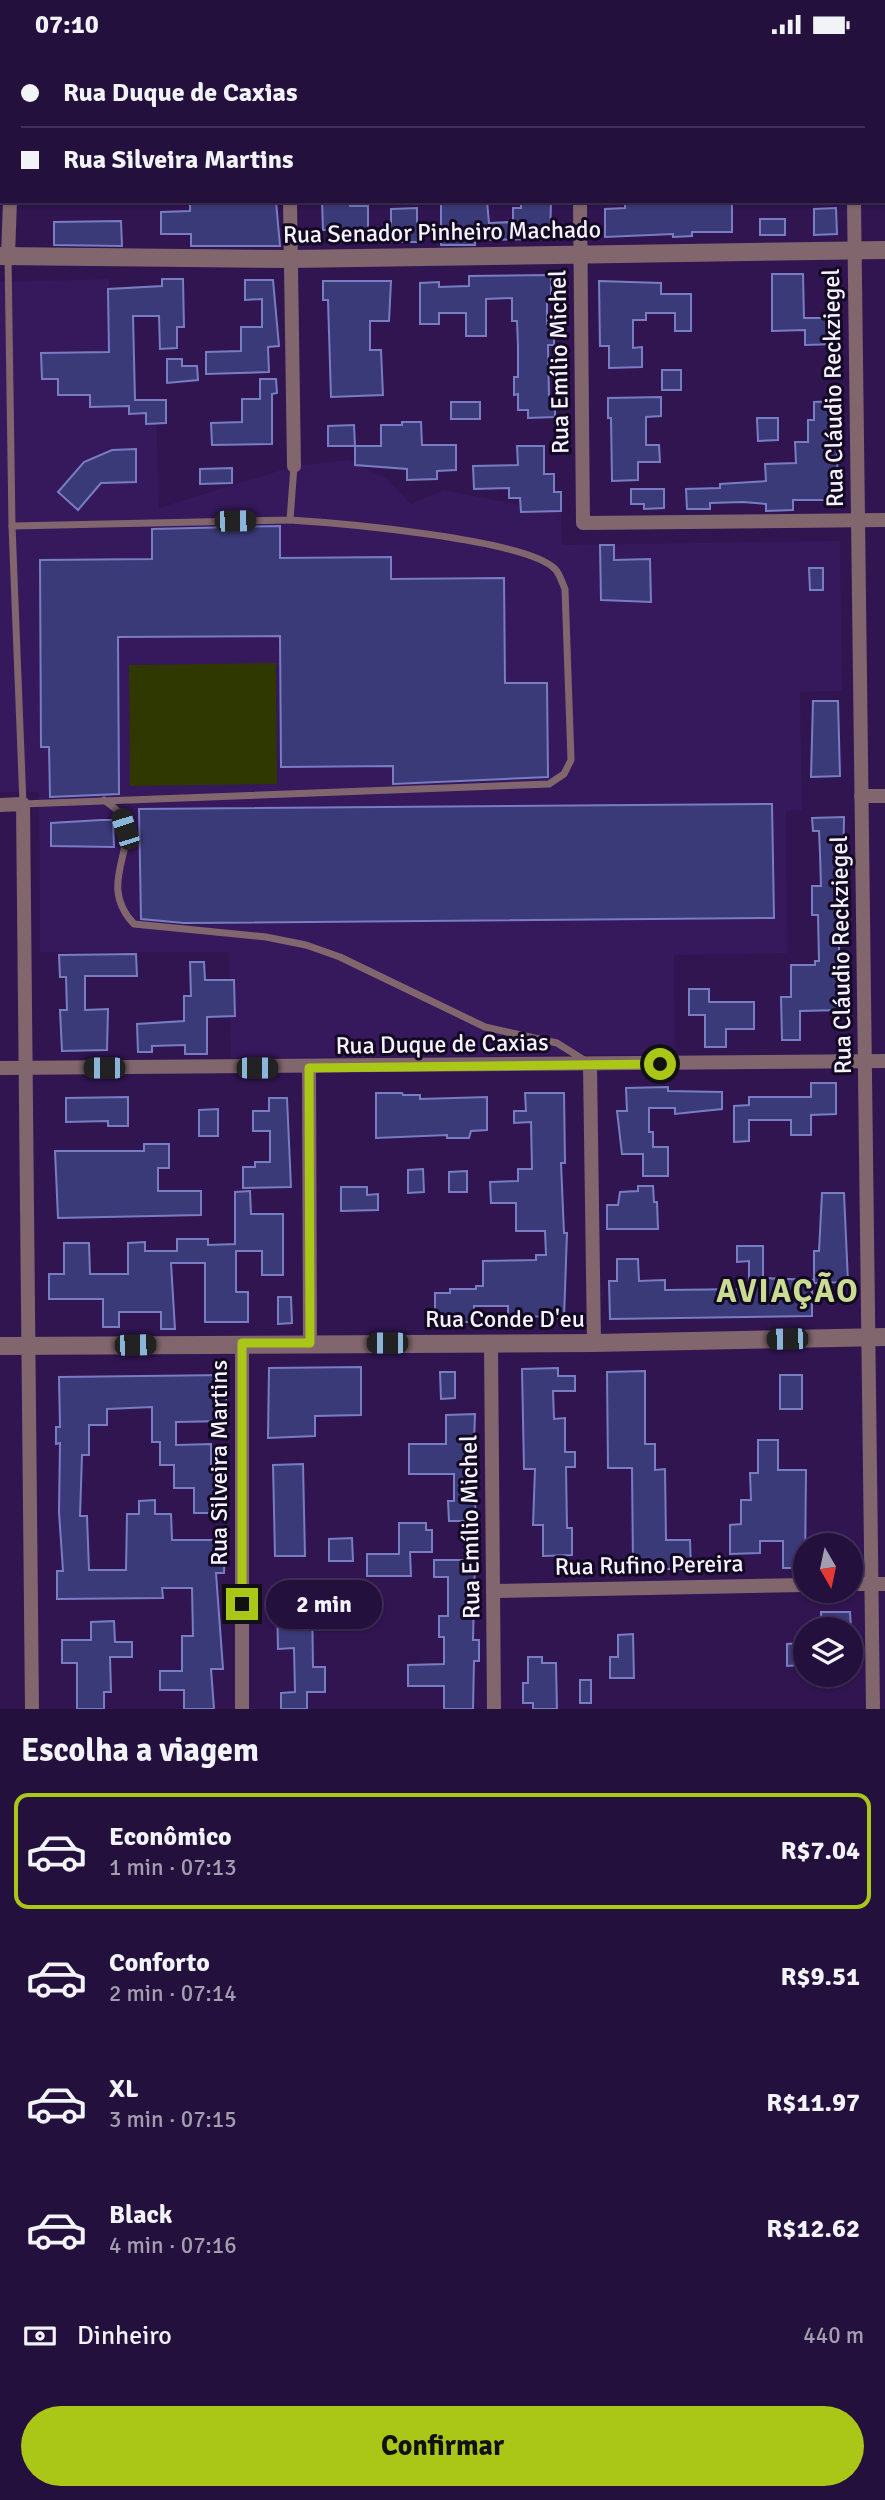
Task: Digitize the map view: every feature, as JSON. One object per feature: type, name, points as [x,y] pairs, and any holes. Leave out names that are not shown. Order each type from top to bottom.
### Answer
[{"type":"street","points":[[4,256],[10,203]]},
{"type":"street","points":[[290,203],[294,466]]},
{"type":"street","name":"Rua Emílio Michel","points":[[580,203],[583,523],[857,521]]},
{"type":"street","name":"Rua Cláudio Reckziegel","points":[[854,203],[865,1061],[877,1337],[879,1584],[873,1709]]},
{"type":"street","name":"Rua Senador Pinheiro Machado","points":[[4,256],[290,259],[885,250]]},
{"type":"street","points":[[857,521],[885,520]]},
{"type":"street","points":[[861,796],[885,796]]},
{"type":"street","points":[[0,805],[23,804],[32,1709]]},
{"type":"street","name":"Rua Duque de Caxias","points":[[0,1068],[309,1068],[885,1061]]},
{"type":"street","points":[[590,1065],[594,1343]]},
{"type":"street","points":[[309,1068],[310,1343]]},
{"type":"street","name":"Rua Conde D'eu","points":[[0,1346],[594,1343],[877,1337]]},
{"type":"street","name":"Rua Silveira Martins","points":[[242,1343],[242,1709]]},
{"type":"street","name":"Rua Emílio Michel","points":[[491,1344],[494,1709]]},
{"type":"street","name":"Rua Rufino Pereira","points":[[493,1591],[793,1585]]},
{"type":"lane","points":[[4,256],[12,526],[23,804],[550,784],[564,774],[572,760],[565,589],[555,569],[517,551],[384,527],[290,520],[12,526]]},
{"type":"lane","points":[[290,520],[294,466]]},
{"type":"lane","points":[[104,800],[121,815],[125,829],[117,886],[120,909],[134,924],[266,936],[306,944],[340,957],[485,1027],[564,1046],[590,1065]]},
{"type":"shaded area","points":[[109,279],[108,401],[156,402],[159,508],[294,466],[348,460],[387,479],[411,504],[444,490],[561,513],[562,545],[840,541],[842,691],[800,692],[802,810],[786,811],[787,953],[674,955],[675,1054],[231,1058],[229,952],[40,952],[39,792],[0,792],[0,282]]},
{"type":"green space","points":[[276,663],[277,784],[130,786],[129,665]]},
{"type":"building","points":[[276,203],[280,246],[191,246],[191,234],[161,234],[161,212],[190,211],[190,204]]},
{"type":"building","points":[[322,203],[368,206],[368,239],[330,243],[330,230],[323,230]]},
{"type":"building","points":[[441,203],[487,203],[489,223],[513,222],[513,208],[521,208],[521,203],[551,203],[550,239],[475,240],[475,245],[441,245]]},
{"type":"building","points":[[625,203],[732,204],[732,232],[692,232],[692,236],[673,237],[673,234],[605,237],[605,209],[625,208]]},
{"type":"building","points":[[417,208],[417,242],[391,242],[391,209]]},
{"type":"building","points":[[836,208],[837,234],[814,235],[814,209]]},
{"type":"building","points":[[760,219],[785,219],[785,235],[760,235]]},
{"type":"building","points":[[121,221],[122,246],[54,245],[54,222]]},
{"type":"building","points":[[772,274],[803,274],[804,318],[837,318],[837,344],[805,345],[805,330],[772,331]]},
{"type":"building","points":[[551,275],[551,298],[547,298],[547,324],[554,324],[554,345],[548,345],[549,396],[555,396],[555,417],[528,418],[528,410],[518,410],[518,394],[514,395],[514,377],[518,377],[518,346],[517,321],[512,321],[512,298],[486,299],[486,336],[466,336],[466,313],[439,313],[439,324],[420,324],[420,283],[439,282],[439,287],[469,286],[469,276]]},
{"type":"building","points":[[162,279],[183,279],[184,327],[177,327],[177,348],[160,349],[159,316],[133,316],[135,400],[166,400],[166,423],[146,424],[146,413],[129,414],[129,406],[90,407],[90,395],[58,395],[58,379],[42,379],[41,353],[109,352],[108,289],[162,286]]},
{"type":"building","points":[[245,280],[273,280],[279,346],[268,347],[269,372],[206,374],[206,352],[241,351],[241,327],[262,327],[262,299],[245,300]]},
{"type":"building","points":[[323,281],[391,281],[389,321],[370,321],[370,350],[381,350],[383,395],[331,397],[328,300],[323,300]]},
{"type":"building","points":[[599,281],[661,283],[661,294],[691,294],[691,331],[675,331],[675,313],[646,313],[646,320],[633,320],[633,348],[642,347],[642,367],[609,368],[609,346],[600,346]]},
{"type":"building","points":[[167,359],[182,359],[182,366],[197,366],[198,380],[167,383]]},
{"type":"building","points":[[662,370],[681,370],[681,390],[662,390]]},
{"type":"building","points":[[260,379],[276,379],[277,393],[272,394],[272,444],[212,445],[211,423],[242,422],[242,399],[260,399]]},
{"type":"building","points":[[661,397],[661,416],[646,417],[646,445],[659,445],[660,462],[638,462],[638,480],[612,481],[608,398]]},
{"type":"building","points":[[836,401],[838,500],[793,500],[793,510],[766,511],[766,504],[743,502],[710,503],[710,509],[687,509],[686,489],[720,488],[720,484],[766,481],[765,464],[796,463],[795,442],[808,442],[808,420],[814,420],[814,402]]},
{"type":"building","points":[[451,402],[480,402],[480,419],[451,419]]},
{"type":"building","points":[[757,418],[778,418],[778,440],[758,441]]},
{"type":"building","points":[[402,422],[421,422],[422,445],[456,445],[456,470],[437,471],[437,479],[407,480],[407,469],[355,465],[355,446],[381,446],[381,425],[402,425]]},
{"type":"building","points":[[354,425],[355,446],[328,446],[328,426]]},
{"type":"building","points":[[517,446],[544,446],[544,474],[554,474],[554,492],[561,492],[561,511],[521,512],[520,498],[509,498],[509,488],[474,489],[473,466],[518,465]]},
{"type":"building","points":[[136,449],[136,482],[101,483],[78,510],[58,492],[84,462],[112,450]]},
{"type":"building","points":[[232,468],[232,483],[200,484],[200,469]]},
{"type":"building","points":[[631,489],[664,489],[664,508],[644,509],[644,504],[631,504]]},
{"type":"building","points":[[280,526],[280,558],[391,557],[391,579],[504,578],[505,683],[547,683],[548,777],[393,784],[393,766],[281,767],[280,636],[118,637],[119,794],[50,797],[49,747],[41,747],[40,560],[152,559],[152,529]]},
{"type":"building","points":[[600,545],[614,545],[614,560],[650,559],[651,602],[601,600]]},
{"type":"building","points":[[809,568],[823,568],[823,590],[810,590]]},
{"type":"building","points":[[813,701],[838,701],[840,776],[811,777]]},
{"type":"building","points":[[772,804],[774,918],[184,923],[141,919],[139,809]]},
{"type":"building","points":[[844,817],[842,934],[839,934],[839,960],[846,960],[843,1010],[800,1011],[800,1040],[782,1040],[781,997],[791,997],[791,965],[815,965],[815,961],[819,961],[818,915],[812,915],[812,886],[821,886],[819,831],[813,831],[812,818]]},
{"type":"building","points":[[113,820],[114,847],[51,846],[51,823]]},
{"type":"building","points":[[136,954],[137,976],[85,976],[85,1010],[108,1009],[107,1050],[62,1051],[60,1010],[67,1010],[66,977],[60,977],[59,955]]},
{"type":"building","points":[[190,962],[204,962],[205,980],[234,980],[235,1016],[207,1017],[207,1054],[185,1054],[185,1045],[152,1046],[152,1052],[138,1052],[137,1024],[184,1021],[184,996],[191,996]]},
{"type":"building","points":[[689,989],[709,989],[709,1002],[754,1002],[754,1029],[726,1029],[726,1047],[705,1047],[705,1015],[689,1015]]},
{"type":"building","points":[[811,1083],[836,1083],[836,1114],[811,1115],[811,1135],[791,1135],[791,1120],[749,1120],[749,1141],[734,1142],[734,1106],[749,1105],[749,1097],[811,1097]]},
{"type":"building","points":[[668,1087],[668,1091],[722,1092],[722,1109],[675,1114],[675,1108],[649,1108],[649,1132],[653,1132],[653,1147],[668,1147],[668,1176],[643,1176],[643,1154],[622,1154],[617,1111],[627,1111],[626,1088]]},
{"type":"building","points":[[376,1093],[420,1095],[420,1099],[487,1097],[487,1130],[471,1131],[469,1138],[447,1138],[447,1135],[376,1138]]},
{"type":"building","points":[[525,1093],[564,1093],[565,1163],[561,1163],[564,1233],[567,1233],[564,1318],[508,1315],[508,1306],[474,1306],[474,1322],[435,1322],[435,1293],[450,1293],[450,1289],[476,1289],[476,1286],[483,1286],[483,1261],[536,1260],[536,1255],[546,1255],[545,1231],[516,1231],[516,1203],[491,1203],[490,1182],[518,1181],[518,1169],[532,1169],[531,1122],[514,1123],[514,1111],[526,1111]]},
{"type":"building","points":[[128,1097],[128,1126],[108,1126],[108,1121],[66,1122],[66,1098]]},
{"type":"building","points":[[269,1098],[287,1098],[291,1187],[243,1188],[243,1167],[255,1167],[255,1162],[270,1162],[270,1131],[253,1131],[253,1111],[269,1111]]},
{"type":"building","points":[[218,1109],[218,1136],[199,1136],[199,1110]]},
{"type":"building","points":[[144,1144],[169,1144],[169,1168],[158,1168],[158,1191],[201,1191],[201,1215],[58,1218],[55,1151],[144,1151]]},
{"type":"building","points":[[423,1169],[424,1192],[408,1193],[408,1170]]},
{"type":"building","points":[[467,1171],[467,1192],[449,1192],[449,1172]]},
{"type":"building","points":[[638,1186],[653,1186],[654,1202],[657,1202],[658,1229],[607,1229],[607,1205],[618,1205],[620,1192],[638,1191]]},
{"type":"building","points":[[341,1187],[367,1187],[367,1195],[378,1194],[378,1210],[341,1211]]},
{"type":"building","points":[[250,1191],[251,1214],[283,1214],[283,1275],[262,1275],[262,1251],[236,1251],[236,1292],[248,1292],[248,1322],[205,1322],[205,1263],[171,1263],[175,1329],[161,1329],[161,1312],[119,1312],[119,1327],[103,1327],[103,1299],[49,1299],[49,1274],[64,1274],[64,1243],[89,1243],[90,1274],[128,1274],[128,1243],[145,1242],[145,1251],[177,1251],[177,1239],[208,1239],[208,1245],[235,1244],[235,1192]]},
{"type":"building","points":[[822,1193],[844,1193],[848,1282],[814,1283],[814,1251],[819,1251]]},
{"type":"building","points":[[737,1246],[763,1246],[763,1278],[812,1280],[812,1316],[610,1319],[609,1281],[617,1281],[617,1259],[638,1259],[639,1281],[665,1280],[665,1290],[749,1289],[749,1261],[737,1262]]},
{"type":"building","points":[[278,1297],[291,1297],[292,1323],[278,1324]]},
{"type":"building","points":[[361,1367],[361,1415],[315,1416],[315,1436],[268,1438],[269,1368]]},
{"type":"building","points":[[558,1368],[558,1376],[575,1376],[575,1391],[553,1391],[554,1419],[565,1418],[565,1452],[575,1452],[575,1467],[566,1467],[567,1528],[572,1528],[572,1555],[543,1556],[543,1525],[533,1525],[535,1469],[524,1469],[522,1369]]},
{"type":"building","points":[[645,1371],[645,1444],[655,1444],[655,1470],[665,1469],[666,1540],[690,1540],[691,1569],[633,1569],[632,1468],[608,1468],[607,1372]]},
{"type":"building","points":[[440,1372],[455,1372],[455,1398],[441,1399]]},
{"type":"building","points":[[226,1375],[226,1421],[176,1422],[176,1445],[211,1444],[211,1466],[221,1466],[219,1513],[194,1513],[194,1488],[174,1488],[174,1465],[160,1465],[160,1442],[152,1442],[152,1407],[107,1409],[107,1425],[89,1425],[89,1455],[82,1455],[80,1516],[87,1516],[89,1570],[126,1570],[127,1514],[139,1514],[139,1501],[155,1500],[155,1514],[171,1514],[172,1540],[225,1540],[224,1573],[216,1573],[223,1669],[211,1669],[214,1709],[184,1709],[184,1690],[160,1690],[160,1671],[182,1671],[182,1636],[193,1636],[192,1588],[162,1588],[163,1598],[57,1599],[57,1571],[63,1571],[59,1512],[60,1443],[56,1444],[56,1427],[60,1427],[59,1377]]},
{"type":"building","points":[[780,1375],[802,1375],[802,1409],[780,1409]]},
{"type":"building","points":[[475,1414],[473,1473],[470,1473],[471,1501],[475,1501],[476,1521],[449,1521],[448,1501],[454,1501],[454,1474],[409,1474],[409,1444],[446,1444],[446,1415]]},
{"type":"building","points":[[758,1440],[778,1440],[778,1470],[806,1470],[805,1533],[793,1533],[793,1568],[783,1568],[783,1541],[760,1541],[760,1553],[730,1554],[730,1525],[741,1524],[741,1500],[751,1500],[750,1473],[758,1473]]},
{"type":"building","points":[[303,1464],[305,1556],[275,1556],[273,1465]]},
{"type":"building","points":[[399,1523],[426,1523],[426,1530],[432,1530],[432,1552],[410,1552],[411,1576],[367,1576],[367,1554],[399,1554]]},
{"type":"building","points":[[352,1538],[353,1561],[329,1561],[329,1539]]},
{"type":"building","points":[[434,1560],[475,1560],[473,1640],[479,1640],[479,1661],[474,1661],[473,1709],[444,1709],[444,1686],[408,1686],[408,1665],[444,1664],[444,1637],[439,1637],[439,1616],[448,1616],[448,1577],[434,1577]]},
{"type":"building","points":[[277,1601],[312,1601],[313,1667],[325,1667],[325,1692],[307,1692],[307,1709],[281,1709],[281,1693],[295,1692],[294,1648],[278,1649]]},
{"type":"building","points":[[821,1612],[850,1612],[850,1617],[821,1617]]},
{"type":"building","points":[[114,1621],[115,1642],[132,1642],[132,1657],[110,1657],[111,1692],[104,1692],[104,1709],[77,1709],[77,1663],[62,1663],[62,1640],[91,1640],[91,1622]]},
{"type":"building","points":[[633,1634],[634,1678],[610,1678],[610,1657],[618,1657],[618,1635]]},
{"type":"building","points":[[787,1644],[793,1644],[793,1666],[787,1666]]},
{"type":"building","points":[[528,1657],[542,1657],[542,1663],[556,1663],[557,1709],[533,1709],[533,1703],[523,1703],[523,1683],[528,1683]]},
{"type":"building","points":[[580,1680],[591,1680],[591,1703],[580,1703]]},
{"type":"district","name":"AVIAÇÃO","points":[[788,1291]]},
{"type":"route","points":[[242,1604],[242,1343],[310,1343],[309,1068],[660,1064]]}]
